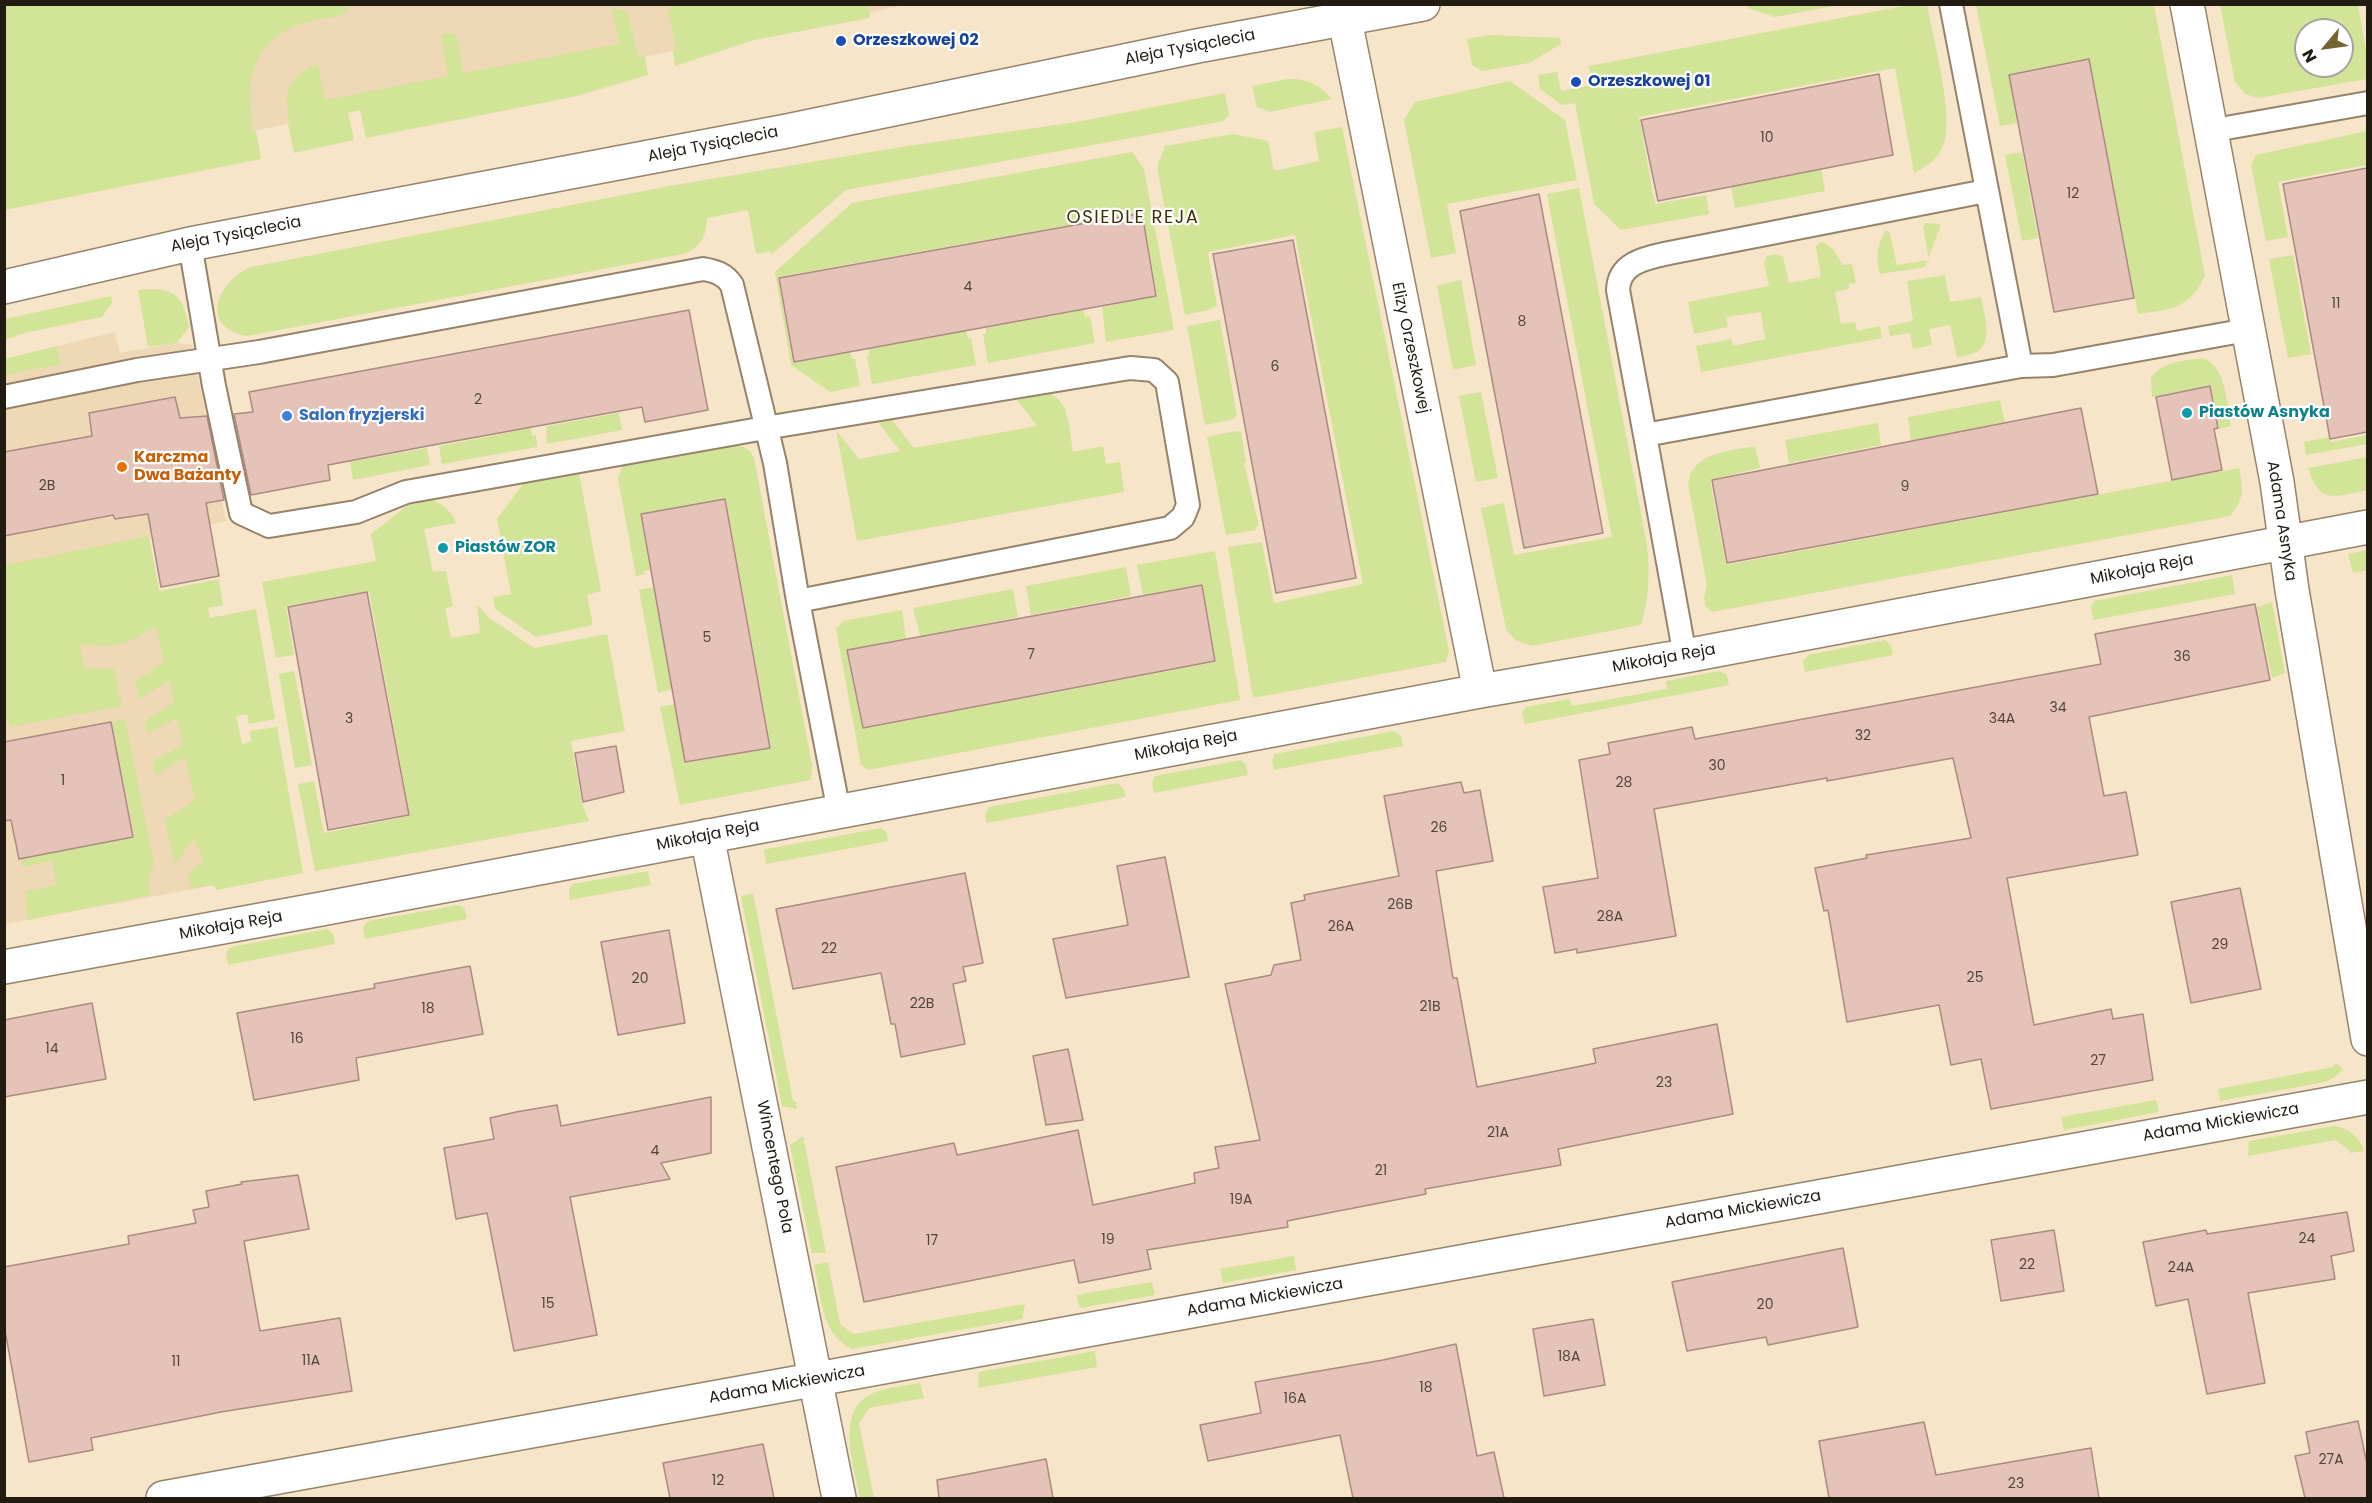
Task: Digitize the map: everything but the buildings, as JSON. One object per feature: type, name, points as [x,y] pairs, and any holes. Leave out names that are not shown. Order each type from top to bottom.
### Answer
[{"type":"street","name":"Aleja Tysiąclecia","points":[[4,287],[190,244],[787,131],[1218,42],[1343,12],[1423,4]]},
{"type":"street","name":"Adama Asnyka","points":[[2187,4],[2287,542],[2292,590],[2367,1039]]},
{"type":"street","name":"Elizy Orzeszkowej","points":[[1343,12],[1480,691]]},
{"type":"street","name":"Mikołaja Reja","points":[[4,967],[1480,691],[1685,656],[2367,527]]},
{"type":"street","name":"Wincentego Pola","points":[[706,836],[817,1379],[839,1498]]},
{"type":"street","name":"Adama Mickiewicza","points":[[163,1498],[2367,1097]]},
{"type":"lane","points":[[1951,4],[2021,366]]},
{"type":"lane","points":[[2209,131],[2367,103]]},
{"type":"lane","points":[[1685,656],[1618,290],[1621,274],[1630,265],[1645,258],[1986,190]]},
{"type":"lane","points":[[190,244],[241,513],[269,526],[356,512],[406,492],[765,428],[1130,368],[1154,370],[1164,378],[1168,386],[1188,505],[1183,517],[1170,528],[798,601]]},
{"type":"lane","points":[[4,398],[137,370],[259,352],[703,269],[717,272],[729,279],[732,285],[775,463],[798,601],[838,812]]},
{"type":"lane","points":[[1645,435],[2021,366],[2053,365],[2247,330]]},
{"type":"shaded area","points":[[195,5],[906,5],[658,54],[451,91],[218,138]]},
{"type":"shaded area","points":[[115,332],[120,353],[177,343],[192,345],[226,521],[149,537],[215,885],[5,924],[5,359]]},
{"type":"green space","points":[[5,4],[351,5],[344,14],[290,28],[267,45],[260,56],[250,91],[253,131],[256,131],[261,159],[5,210]]},
{"type":"green space","points":[[1747,4],[1840,5],[1775,17],[1748,8]]},
{"type":"green space","points":[[1914,4],[1927,5],[1942,77],[1946,133],[1938,155],[1914,173],[1895,68],[1639,117],[1655,204],[1706,195],[1709,214],[1621,230],[1594,204],[1575,103],[1562,105],[1540,89],[1538,75],[1557,72],[1561,91],[1592,85],[1589,66]]},
{"type":"green space","points":[[682,5],[868,5],[870,18],[754,40],[675,66],[673,51],[676,50],[668,12],[670,7]]},
{"type":"green space","points":[[1976,5],[2154,5],[2205,276],[2199,287],[2185,302],[2169,309],[2138,314],[2089,59],[2009,75],[2017,123],[2000,126]]},
{"type":"green space","points":[[2220,5],[2358,5],[2367,56],[2367,79],[2258,98],[2245,94],[2235,82]]},
{"type":"green space","points":[[612,8],[624,10],[628,15],[638,57],[645,56],[648,75],[577,96],[366,138],[360,110],[348,113],[354,140],[294,153],[288,124],[290,123],[288,94],[294,80],[308,68],[318,64],[325,100],[448,76],[441,37],[443,34],[452,33],[457,37],[463,73],[619,44]]},
{"type":"green space","points":[[1489,35],[1560,38],[1561,44],[1529,63],[1482,71],[1472,65],[1467,39]]},
{"type":"green space","points":[[1288,79],[1313,83],[1332,99],[1270,112],[1257,107],[1252,86]]},
{"type":"green space","points":[[1510,81],[1565,120],[1577,180],[1447,204],[1456,253],[1431,258],[1404,120],[1415,102]]},
{"type":"green space","points":[[1225,93],[1229,115],[1224,121],[846,190],[771,255],[770,251],[756,254],[748,210],[707,218],[706,230],[698,245],[683,254],[247,336],[232,331],[222,324],[218,314],[218,304],[229,283],[251,267],[675,185],[907,146],[1077,122]]},
{"type":"green space","points":[[1342,127],[1449,651],[1446,662],[1253,698],[1228,547],[1262,542],[1274,603],[1363,584],[1295,235],[1208,252],[1217,306],[1212,307],[1213,309],[1185,315],[1157,167],[1165,146],[1233,134],[1268,141],[1274,171],[1319,161],[1314,132]]},
{"type":"green space","points":[[2367,131],[2367,165],[2278,182],[2288,237],[2266,241],[2251,165],[2256,155]]},
{"type":"green space","points":[[1132,152],[1144,169],[1174,330],[1106,342],[1102,307],[1157,296],[1142,212],[778,277],[793,363],[850,352],[852,359],[855,359],[860,386],[830,392],[791,365],[775,272],[852,203]]},
{"type":"green space","points":[[2022,152],[2038,238],[2022,241],[2005,155]]},
{"type":"green space","points":[[1821,170],[1825,191],[1735,208],[1731,187]]},
{"type":"green space","points":[[1579,188],[1647,545],[1649,575],[1647,595],[1641,625],[1531,646],[1515,640],[1506,629],[1481,508],[1504,503],[1514,555],[1612,537],[1547,194]]},
{"type":"green space","points":[[1925,223],[1941,224],[1929,257],[1923,227]]},
{"type":"green space","points":[[1886,230],[1890,234],[1897,265],[1928,260],[1925,267],[1880,274],[1878,251]]},
{"type":"green space","points":[[1823,242],[1833,249],[1843,265],[1852,264],[1856,283],[1849,284],[1849,289],[1835,292],[1841,324],[1855,322],[1857,331],[1880,326],[1882,338],[1701,372],[1696,346],[1731,339],[1733,346],[1765,339],[1761,312],[1726,317],[1728,327],[1694,334],[1688,302],[1769,286],[1764,263],[1767,256],[1776,254],[1783,257],[1789,283],[1821,277],[1816,247]]},
{"type":"green space","points":[[2293,255],[2311,354],[2288,358],[2269,259]]},
{"type":"green space","points":[[1945,275],[1950,302],[1981,297],[1987,328],[1986,337],[1984,344],[1970,355],[1957,357],[1950,325],[1929,329],[1932,345],[1913,349],[1910,333],[1890,336],[1888,326],[1913,321],[1907,281]]},
{"type":"green space","points":[[1461,280],[1476,365],[1453,370],[1437,286]]},
{"type":"green space","points":[[138,290],[168,291],[179,300],[189,327],[177,343],[148,347]]},
{"type":"green space","points":[[111,296],[112,303],[102,317],[24,333],[5,340],[5,319]]},
{"type":"green space","points":[[1084,310],[1085,317],[1090,316],[1095,343],[988,363],[983,334],[986,334],[986,328]]},
{"type":"green space","points":[[1220,320],[1237,416],[1234,419],[1205,425],[1187,326]]},
{"type":"green space","points":[[966,331],[968,338],[971,338],[976,365],[872,384],[868,349]]},
{"type":"green space","points":[[57,346],[61,364],[5,375],[5,359]]},
{"type":"green space","points":[[2202,358],[2217,369],[2221,377],[2231,426],[2219,429],[2211,385],[2152,397],[2151,378],[2161,368]]},
{"type":"green space","points":[[1045,392],[1060,401],[1064,408],[1073,452],[1103,446],[1106,464],[1120,462],[1124,492],[857,541],[836,430],[859,459],[900,451],[878,422],[892,420],[914,448],[1037,426],[1015,397]]},
{"type":"green space","points":[[1481,392],[1498,478],[1476,482],[1459,396]]},
{"type":"green space","points":[[2000,400],[2005,422],[1911,441],[1908,417]]},
{"type":"green space","points":[[619,413],[622,430],[547,444],[546,426]]},
{"type":"green space","points":[[1878,423],[1881,445],[1789,463],[1785,440]]},
{"type":"green space","points":[[531,428],[532,436],[536,435],[537,447],[442,464],[439,446]]},
{"type":"green space","points":[[1241,432],[1246,462],[1244,463],[1259,526],[1255,527],[1256,530],[1226,535],[1207,437]]},
{"type":"green space","points":[[2367,435],[2367,444],[2306,455],[2304,442],[2329,437],[2331,442]]},
{"type":"green space","points":[[734,445],[746,448],[754,458],[812,765],[811,780],[680,805],[660,707],[675,704],[685,763],[771,748],[726,499],[640,514],[650,570],[636,576],[618,479],[622,466]]},
{"type":"green space","points":[[1755,446],[1760,468],[1710,480],[1726,565],[2239,468],[2242,494],[2230,516],[1712,612],[1705,605],[1707,585],[1688,484],[1691,473],[1704,459],[1724,452]]},
{"type":"green space","points":[[427,448],[430,465],[353,480],[350,462]]},
{"type":"green space","points":[[2367,457],[2367,490],[2337,496],[2330,496],[2318,488],[2308,468]]},
{"type":"green space","points":[[579,473],[601,591],[587,595],[593,625],[536,637],[495,609],[493,597],[511,594],[497,519],[523,484]]},
{"type":"green space","points":[[433,500],[447,509],[456,523],[424,529],[433,572],[446,571],[453,606],[445,608],[451,638],[480,633],[477,604],[488,617],[534,648],[607,634],[625,731],[571,741],[582,803],[589,821],[315,871],[298,784],[314,781],[324,833],[410,816],[369,591],[286,606],[294,655],[276,658],[262,582],[376,561],[371,534],[408,505]]},
{"type":"green space","points":[[149,536],[159,591],[219,579],[223,605],[208,608],[210,618],[256,609],[275,719],[249,724],[247,714],[236,716],[242,744],[251,741],[250,731],[277,727],[303,873],[216,890],[214,885],[191,888],[188,874],[203,860],[194,838],[175,864],[165,820],[195,800],[185,757],[155,776],[153,761],[183,745],[177,719],[147,733],[144,721],[174,703],[169,681],[139,699],[135,681],[164,662],[156,627],[126,643],[110,646],[80,644],[84,668],[114,669],[122,706],[10,727],[8,720],[5,722],[5,565]]},
{"type":"green space","points":[[2367,550],[2367,570],[2353,573],[2348,554]]},
{"type":"green space","points":[[1215,551],[1240,700],[868,770],[861,765],[836,629],[843,621],[902,610],[906,638],[846,650],[862,729],[1216,662],[1203,584],[1143,595],[1137,565]]},
{"type":"green space","points":[[1126,567],[1131,596],[1031,615],[1026,586]]},
{"type":"green space","points":[[2232,575],[2235,594],[2093,620],[2091,607],[2094,601]]},
{"type":"green space","points":[[653,587],[672,689],[658,693],[639,590]]},
{"type":"green space","points":[[1013,589],[1018,617],[920,636],[913,608]]},
{"type":"green space","points":[[2272,602],[2285,673],[2272,678],[2257,607]]},
{"type":"green space","points":[[1885,640],[1891,645],[1893,655],[1805,672],[1803,661],[1808,655]]},
{"type":"green space","points":[[294,671],[312,765],[295,768],[279,674]]},
{"type":"green space","points":[[1719,671],[1727,675],[1729,685],[1525,724],[1522,713],[1526,707],[1570,699],[1572,706],[1667,689],[1666,681]]},
{"type":"green space","points":[[125,719],[154,864],[148,881],[151,895],[28,920],[25,891],[57,885],[52,861],[22,867],[21,859],[135,837],[112,722]]},
{"type":"green space","points":[[1394,731],[1401,736],[1403,746],[1274,770],[1272,760],[1275,754]]},
{"type":"green space","points":[[1241,760],[1246,765],[1248,775],[1154,793],[1152,782],[1155,776]]},
{"type":"green space","points":[[1117,783],[1123,788],[1126,797],[987,823],[985,815],[989,807]]},
{"type":"green space","points":[[881,828],[886,832],[889,841],[766,864],[764,850],[767,849]]},
{"type":"green space","points":[[648,871],[651,885],[570,900],[569,890],[573,884]]},
{"type":"green space","points":[[753,893],[793,1101],[796,1101],[797,1109],[782,1106],[741,896]]},
{"type":"green space","points":[[459,905],[465,909],[467,919],[365,939],[363,928],[368,921]]},
{"type":"green space","points":[[327,929],[333,934],[335,944],[228,965],[226,953],[231,947]]},
{"type":"green space","points":[[2336,1063],[2343,1069],[2335,1077],[2325,1082],[2220,1101],[2218,1089],[2333,1067]]},
{"type":"green space","points":[[2156,1100],[2159,1112],[2064,1130],[2061,1117]]},
{"type":"green space","points":[[2334,1126],[2353,1134],[2360,1141],[2364,1151],[2350,1153],[2335,1140],[2248,1156],[2249,1141]]},
{"type":"green space","points":[[803,1136],[826,1253],[812,1253],[790,1145]]},
{"type":"green space","points":[[1294,1256],[1296,1270],[1223,1283],[1220,1269]]},
{"type":"green space","points":[[828,1262],[840,1324],[854,1334],[1025,1304],[1022,1319],[852,1349],[834,1334],[824,1313],[814,1265]]},
{"type":"green space","points":[[1152,1282],[1155,1295],[1080,1308],[1076,1295]]},
{"type":"green space","points":[[1095,1351],[1097,1367],[978,1388],[979,1372]]},
{"type":"green space","points":[[920,1383],[924,1398],[869,1408],[859,1424],[874,1498],[860,1498],[850,1438],[855,1409],[864,1399],[878,1391]]},
{"type":"place","name":"Orzeszkowej 02","points":[[841,41]]},
{"type":"place","name":"Orzeszkowej 01","points":[[1576,82]]},
{"type":"place","name":"Piastów Asnyka","points":[[2187,413]]},
{"type":"place","name":"Salon fryzjerski","points":[[287,416]]},
{"type":"place","name":"Karczma Dwa Bażanty","points":[[122,467]]},
{"type":"place","name":"Piastów ZOR","points":[[443,548]]},
{"type":"district","name":"OSIEDLE REJA","points":[[1133,218]]}]
